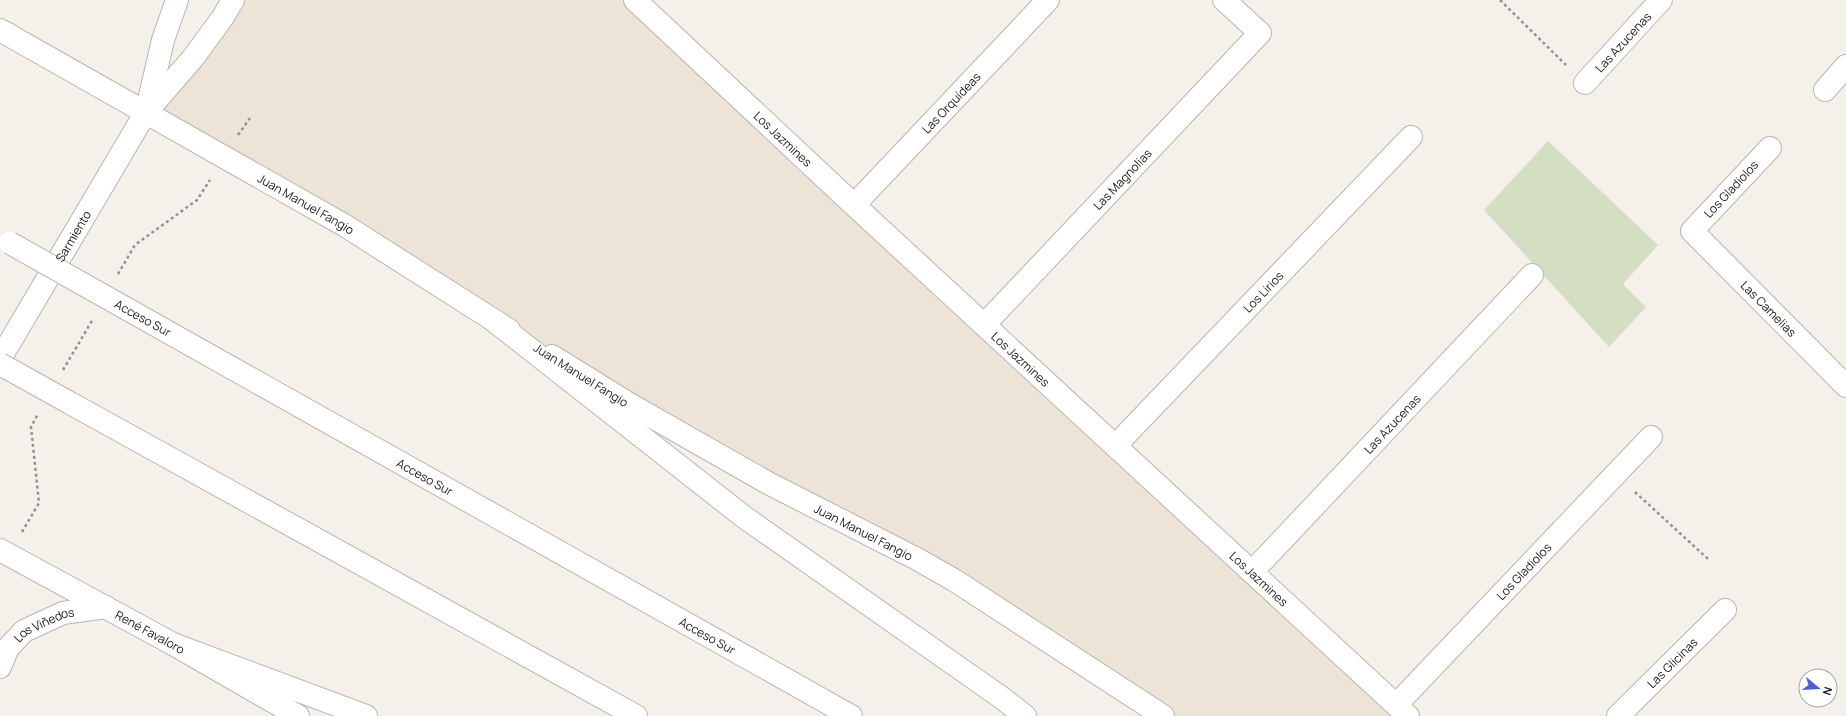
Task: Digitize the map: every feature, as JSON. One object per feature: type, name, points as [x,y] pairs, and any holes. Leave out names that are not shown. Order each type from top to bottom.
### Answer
[{"type":"main road","name":"Sarmiento","points":[[146,112],[163,40],[177,0]]},
{"type":"main road","name":"Sarmiento","points":[[0,359],[146,112],[193,58],[223,17],[233,0]]},
{"type":"main road","name":"Los Jazmines","points":[[635,0],[854,205],[1402,710]]},
{"type":"main road","name":"Las Orquídeas","points":[[854,205],[1048,0]]},
{"type":"main road","name":"Las Magnolias","points":[[984,325],[1260,33],[1224,0]]},
{"type":"main road","name":"Las Azucenas","points":[[1585,83],[1661,0]]},
{"type":"main road","name":"Juan Manuel Fangio","points":[[3,32],[344,225],[631,405],[747,471],[917,559],[954,580],[1164,716]]},
{"type":"main road","points":[[1825,90],[1846,66]]},
{"type":"main road","name":"Los Lirios","points":[[1115,446],[1411,137]]},
{"type":"main road","name":"Los Gladiolos","points":[[1692,231],[1770,148]]},
{"type":"main road","name":"Las Camelias","points":[[1692,231],[1846,386]]},
{"type":"main road","name":"Acceso Sur","points":[[5,240],[851,716]]},
{"type":"main road","name":"Las Azucenas","points":[[1252,572],[1532,275]]},
{"type":"main road","points":[[494,320],[744,517],[1002,698],[1025,716]]},
{"type":"main road","points":[[0,364],[636,716]]},
{"type":"main road","name":"Los Gladiolos","points":[[1402,710],[1651,437]]},
{"type":"main road","name":"René Favaloro","points":[[5,553],[173,644],[298,716]]},
{"type":"main road","name":"Los Viñedos","points":[[0,668],[8,648],[24,631],[63,613],[106,607]]},
{"type":"main road","name":"Las Glicinas","points":[[1618,716],[1725,610]]},
{"type":"main road","points":[[173,644],[366,716]]},
{"type":"path","points":[[1500,0],[1585,83]]},
{"type":"path","points":[[115,279],[135,245],[197,200],[250,118]]},
{"type":"path","points":[[62,373],[96,312]]},
{"type":"path","points":[[5,553],[39,503],[31,427],[38,413]]},
{"type":"path","points":[[1616,474],[1708,559]]},
{"type":"shaded area","points":[[233,0],[635,0],[1408,716],[1163,716],[768,483],[146,112]]},
{"type":"green space","points":[[1548,141],[1658,245],[1623,284],[1646,307],[1609,347],[1484,210]]}]
